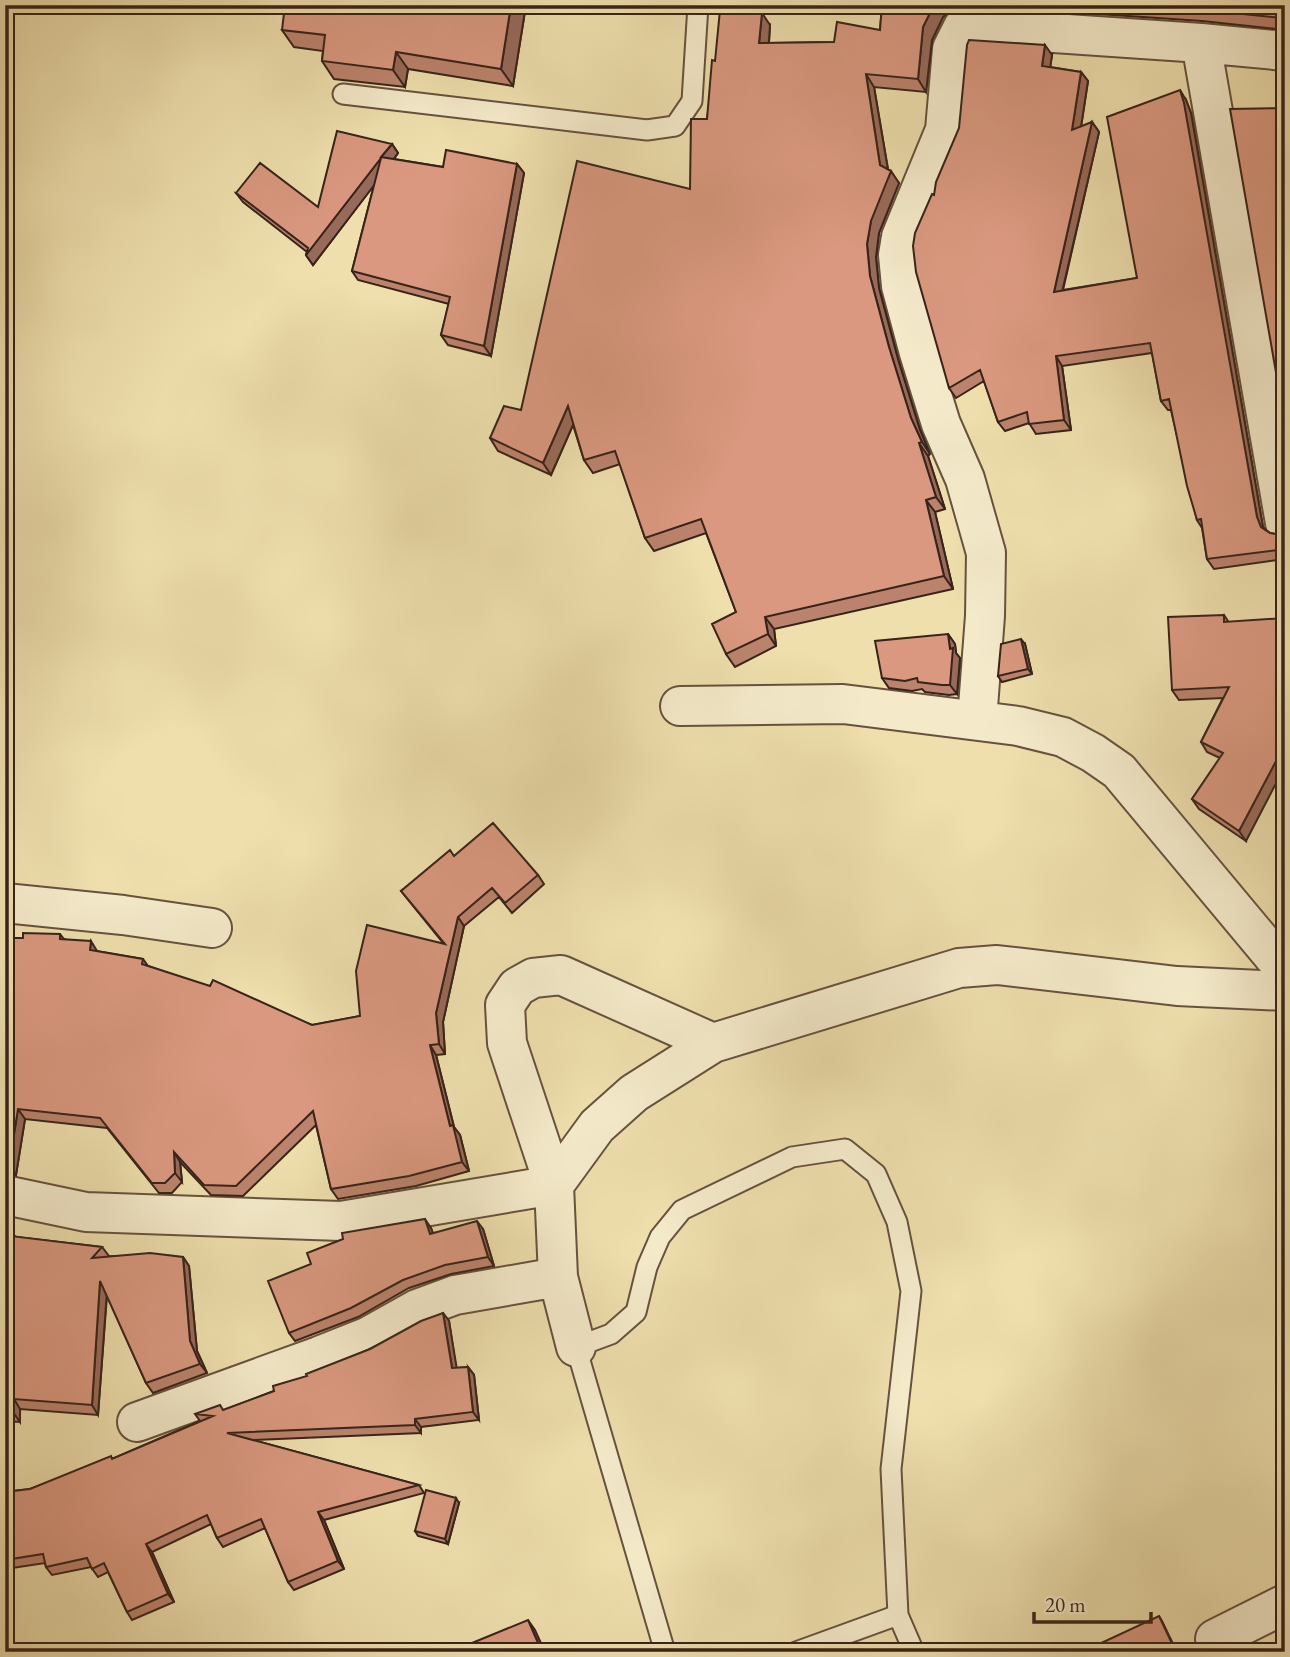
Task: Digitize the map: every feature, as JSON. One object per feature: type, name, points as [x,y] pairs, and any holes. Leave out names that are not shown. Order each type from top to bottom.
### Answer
[{"type":"street","points":[[977,720],[985,616],[986,553],[965,479],[941,424],[919,353],[901,286],[898,255],[901,237],[944,130],[952,49],[962,27],[1285,51]]},
{"type":"street","points":[[1201,43],[1285,523]]},
{"type":"street","points":[[680,706],[843,704],[1018,726],[1063,737],[1094,753],[1119,771],[1285,970]]},
{"type":"street","points":[[5,902],[212,928]]},
{"type":"street","points":[[5,1195],[86,1212],[341,1221],[554,1185],[597,1126],[634,1093],[713,1043],[959,968],[997,965],[1177,986],[1285,991]]},
{"type":"street","points":[[576,1347],[558,1276],[554,1185],[507,1043],[505,1006],[517,988],[533,978],[561,975],[713,1043]]},
{"type":"street","points":[[137,1422],[367,1337],[417,1309],[455,1296],[558,1276]]},
{"type":"street","points":[[1215,1639],[1285,1604]]},
{"type":"lane","points":[[343,94],[647,130],[676,126],[692,102],[698,5]]},
{"type":"lane","points":[[665,1652],[576,1347],[611,1334],[636,1312],[647,1267],[660,1237],[682,1210],[792,1157],[845,1149],[876,1174],[897,1222],[911,1291],[891,1469],[898,1615],[914,1652]]},
{"type":"lane","points":[[796,1652],[898,1615]]},
{"type":"building","points":[[285,5],[511,5],[501,69],[396,52],[393,70],[322,61],[325,35],[282,30]]},
{"type":"building","points":[[882,5],[934,5],[923,27],[918,79],[866,74],[880,165],[891,171],[871,221],[867,244],[870,276],[889,347],[911,418],[922,442],[919,443],[936,497],[926,500],[944,576],[765,617],[768,634],[726,654],[712,624],[736,612],[701,519],[645,538],[615,451],[584,460],[568,406],[543,463],[490,438],[504,406],[521,410],[577,161],[690,189],[691,119],[707,119],[720,10],[762,13],[759,43],[834,42],[837,22],[880,30]]},
{"type":"building","points":[[1143,5],[1283,5],[1281,18]]},
{"type":"building","points":[[969,40],[1045,45],[1042,66],[1081,72],[1072,130],[1092,122],[1054,292],[1137,278],[1107,117],[1180,90],[1257,517],[1261,527],[1270,533],[1285,533],[1285,549],[1207,559],[1201,519],[1197,520],[1187,486],[1169,399],[1161,401],[1150,343],[1056,356],[1064,420],[1029,424],[1027,412],[998,422],[980,370],[949,388],[916,272],[913,246],[915,233],[932,194],[934,195],[936,182],[959,128]]},
{"type":"building","points":[[1285,108],[1285,424],[1230,109]]},
{"type":"building","points":[[337,131],[392,144],[381,157],[443,167],[446,150],[517,164],[484,346],[441,335],[450,297],[352,271],[381,158],[306,255],[308,248],[236,193],[260,163],[318,207]]},
{"type":"building","points":[[1224,615],[1224,622],[1285,618],[1285,744],[1239,831],[1192,799],[1223,753],[1201,742],[1229,687],[1172,690],[1168,617]]},
{"type":"building","points":[[948,634],[950,649],[953,648],[950,685],[918,682],[917,678],[905,681],[882,678],[875,641]]},
{"type":"building","points":[[1021,639],[1028,669],[998,676],[1001,644]]},
{"type":"building","points":[[493,823],[538,875],[505,903],[492,888],[458,917],[436,1013],[439,1044],[430,1045],[462,1162],[409,1176],[331,1189],[313,1111],[236,1186],[204,1185],[174,1152],[175,1173],[165,1183],[152,1183],[100,1118],[18,1109],[9,1165],[5,1165],[5,938],[23,938],[23,933],[60,934],[60,939],[91,941],[90,950],[143,959],[142,964],[210,986],[213,980],[312,1025],[360,1016],[356,971],[367,925],[445,944],[401,891],[450,850],[454,856]]},
{"type":"building","points":[[425,1219],[430,1234],[477,1221],[488,1257],[445,1265],[403,1280],[351,1308],[289,1333],[268,1281],[311,1264],[307,1253],[343,1239],[342,1233]]},
{"type":"building","points":[[5,1229],[11,1230],[10,1236],[102,1247],[92,1258],[150,1253],[183,1257],[190,1341],[200,1364],[146,1383],[100,1281],[92,1405],[14,1399],[13,1412],[5,1412]]},
{"type":"building","points":[[443,1313],[452,1368],[468,1367],[473,1412],[415,1419],[415,1425],[227,1433],[419,1485],[318,1512],[338,1561],[288,1582],[261,1519],[217,1538],[207,1515],[146,1544],[168,1594],[127,1612],[104,1563],[92,1569],[87,1558],[46,1567],[43,1554],[5,1560],[5,1492],[30,1489],[111,1456],[112,1459],[213,1416],[195,1414],[220,1405],[223,1410],[274,1391],[273,1386],[307,1376],[306,1374],[370,1349],[421,1321]]},
{"type":"building","points":[[426,1490],[456,1498],[445,1539],[415,1531]]},
{"type":"building","points":[[1159,1616],[1176,1652],[1082,1652]]},
{"type":"building","points":[[528,1620],[542,1652],[455,1652],[455,1650]]},
{"type":"building","points":[[62,1647],[64,1652],[45,1652]]}]
